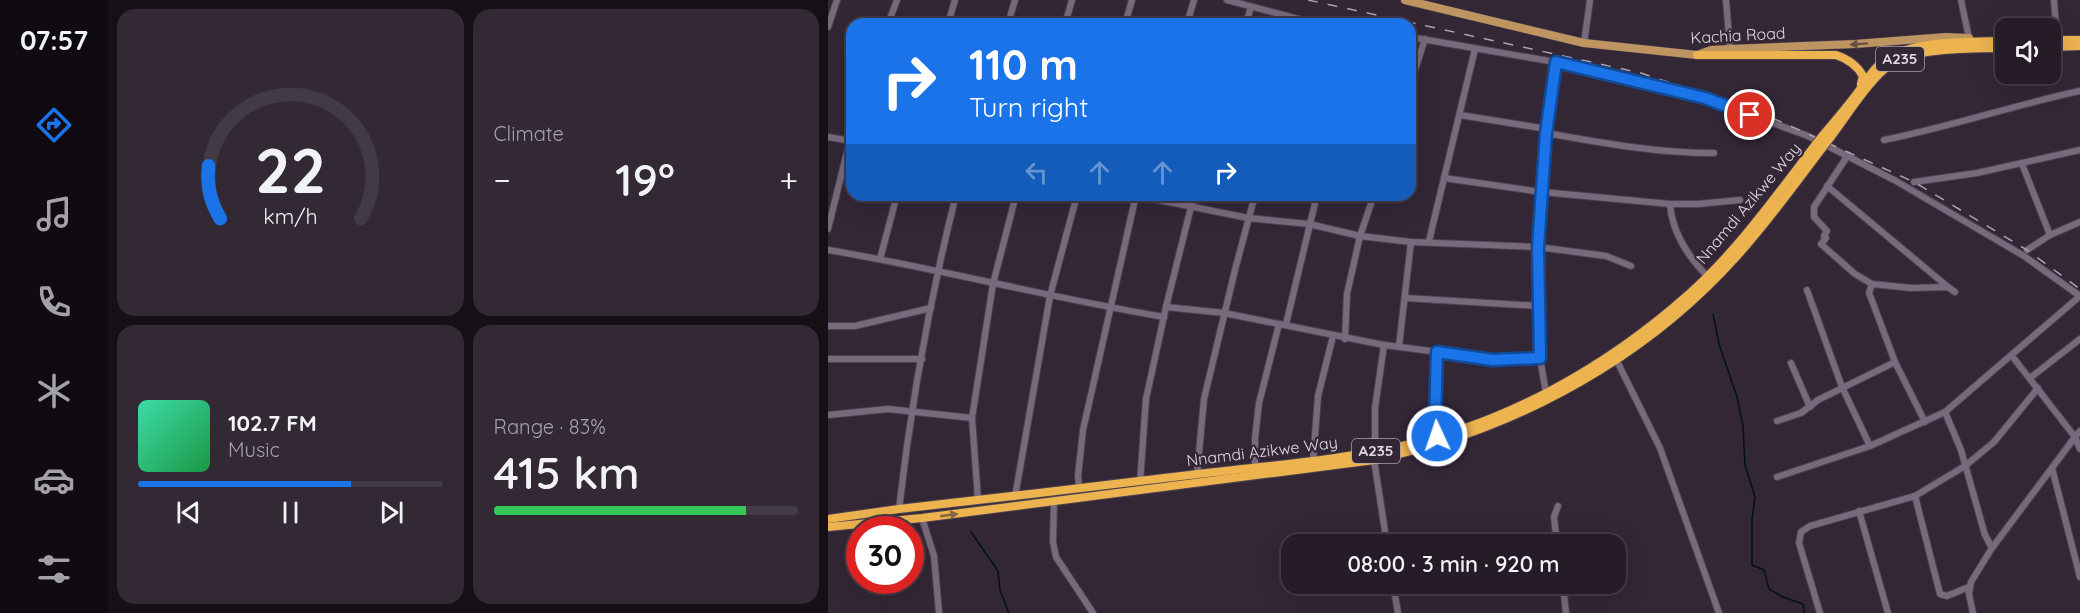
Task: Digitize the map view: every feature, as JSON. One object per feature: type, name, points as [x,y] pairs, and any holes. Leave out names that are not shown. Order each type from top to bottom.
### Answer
[{"type":"highway","points":[[2061,41],[2080,40]]},
{"type":"highway","name":"Kachia Road","points":[[1979,42],[1995,41]]},
{"type":"highway","name":"Nnamdi Azikwe Way","points":[[924,518],[1374,456],[1438,444],[1505,420],[1566,391],[1616,360],[1661,327],[1716,279],[1759,231],[1875,69],[1890,56],[1936,45],[1979,42]]},
{"type":"highway","points":[[2061,43],[2080,46]]},
{"type":"highway","name":"A235","points":[[1826,136],[1884,69],[1894,62],[1922,54],[1995,49]]},
{"type":"highway","points":[[1697,54],[1836,55],[1852,62],[1861,72],[1863,79],[1859,91]]},
{"type":"highway","name":"Nnamdi Azikwe Way","points":[[828,519],[1197,474],[1374,456],[1482,421],[1546,393],[1602,361],[1674,307],[1707,276],[1753,226],[1820,145]]},
{"type":"highway","name":"Nnamdi Azikwe Way","points":[[828,527],[846,525]]},
{"type":"main road","name":"Kachia Road","points":[[1405,0],[1584,43],[1697,54],[1711,50],[1855,45],[1946,38],[1969,38],[1979,42]]},
{"type":"street","points":[[828,27],[837,0]]},
{"type":"street","points":[[890,18],[897,0]]},
{"type":"street","points":[[950,18],[955,0]]},
{"type":"street","points":[[1010,18],[1015,0]]},
{"type":"street","points":[[1067,18],[1072,0]]},
{"type":"street","points":[[1127,18],[1132,0]]},
{"type":"street","points":[[1189,18],[1194,0]]},
{"type":"street","points":[[1227,0],[1288,18]]},
{"type":"street","points":[[1584,43],[1590,0]]},
{"type":"street","points":[[1726,0],[1730,49]]},
{"type":"street","points":[[1961,0],[1969,38]]},
{"type":"street","points":[[2054,0],[2054,18]]},
{"type":"street","points":[[1248,18],[1251,7]]},
{"type":"street","points":[[1416,38],[1556,62],[1705,98],[1809,136],[1848,155],[2024,256],[2080,296],[1945,412],[1870,446],[1777,477]]},
{"type":"street","points":[[1416,67],[1425,39]]},
{"type":"street","points":[[1429,241],[1475,49]]},
{"type":"street","points":[[1546,393],[1540,358],[1538,247],[1547,131],[1556,62]]},
{"type":"street","points":[[1884,140],[1923,133],[2080,91]]},
{"type":"street","points":[[1460,115],[1617,145],[1688,153],[1714,153]]},
{"type":"street","points":[[828,137],[846,140]]},
{"type":"street","points":[[1914,182],[1977,173],[2080,150]]},
{"type":"street","points":[[1848,155],[1814,207],[1814,217],[1827,231],[1824,236],[1826,238],[1821,244],[1855,274],[1872,284],[1911,288],[1948,287]]},
{"type":"street","points":[[828,229],[846,157]]},
{"type":"street","points":[[2022,164],[2050,235]]},
{"type":"street","points":[[1444,178],[1542,192],[1670,204],[1740,200]]},
{"type":"street","points":[[1827,186],[1955,292]]},
{"type":"street","points":[[879,259],[895,201]]},
{"type":"street","points":[[899,509],[912,411],[937,270],[954,201]]},
{"type":"street","points":[[978,500],[972,418],[993,284],[1014,201]]},
{"type":"street","points":[[1015,496],[1050,296],[1075,201]]},
{"type":"street","points":[[1079,489],[1078,476],[1083,430],[1134,201]]},
{"type":"street","points":[[1162,201],[1248,218],[1309,224],[1360,236],[1411,242],[1538,247],[1606,256],[1631,266]]},
{"type":"street","points":[[1140,482],[1146,399],[1192,201]]},
{"type":"street","points":[[1197,474],[1204,399],[1254,201]]},
{"type":"street","points":[[1255,468],[1255,438],[1259,403],[1283,324],[1315,201]]},
{"type":"street","points":[[1345,339],[1347,294],[1360,236],[1372,201]]},
{"type":"street","points":[[1670,204],[1675,231],[1682,245],[1707,276]]},
{"type":"street","points":[[2027,250],[2050,235],[2080,222]]},
{"type":"street","points":[[1399,346],[1411,242]]},
{"type":"street","points":[[828,250],[1164,317]]},
{"type":"street","points":[[1872,284],[1869,292],[1895,362],[1925,422]]},
{"type":"street","points":[[1806,290],[1842,387],[1870,446]]},
{"type":"street","points":[[1405,298],[1540,306]]},
{"type":"street","points":[[1166,307],[1224,313],[1345,339],[1493,360],[1540,358]]},
{"type":"street","points":[[828,326],[855,326],[931,308]]},
{"type":"street","points":[[1313,461],[1318,396],[1333,336]]},
{"type":"street","points":[[2030,378],[2080,339]]},
{"type":"street","points":[[1384,345],[1375,408],[1374,456],[1386,534]]},
{"type":"street","points":[[1437,352],[1435,422],[1437,436]]},
{"type":"street","points":[[2012,356],[2075,437],[2080,449]]},
{"type":"street","points":[[828,359],[922,359]]},
{"type":"street","points":[[1616,360],[1660,448],[1719,613]]},
{"type":"street","points":[[1778,421],[1801,413],[1818,400],[1895,362]]},
{"type":"street","points":[[1791,363],[1810,407]]},
{"type":"street","points":[[1820,613],[1799,536],[1805,528],[1915,495],[1965,466],[1994,442],[2038,388]]},
{"type":"street","points":[[828,415],[888,409],[972,418]]},
{"type":"street","points":[[1945,412],[1961,450],[1985,535],[1992,548]]},
{"type":"street","points":[[1915,495],[1940,594],[1947,596],[1969,587],[1992,548],[2080,430]]},
{"type":"street","points":[[2052,468],[2080,577]]},
{"type":"street","points":[[1054,500],[1053,542],[1056,558],[1093,613]]},
{"type":"street","points":[[1556,534],[1554,517],[1558,506]]},
{"type":"street","points":[[1859,511],[1888,613]]},
{"type":"street","points":[[924,524],[934,556],[939,613]]},
{"type":"street","points":[[1969,587],[1973,613]]},
{"type":"street","points":[[1395,594],[1398,613]]},
{"type":"street","points":[[1564,594],[1566,613]]},
{"type":"waterway","points":[[1713,314],[1719,344],[1737,397],[1743,426],[1745,465],[1755,497],[1752,520],[1752,565],[1764,570],[1769,589],[1803,604],[1804,613]]},
{"type":"waterway","points":[[971,532],[998,571],[1000,590],[1009,613]]},
{"type":"railway","points":[[1308,0],[1390,18]]},
{"type":"railway","points":[[1416,24],[1641,73],[1768,116],[1914,182],[2027,250],[2080,289]]},
{"type":"route","points":[[1437,436],[1435,422],[1437,352],[1493,360],[1540,358],[1538,247],[1546,133],[1556,62],[1705,98],[1750,115]]}]
